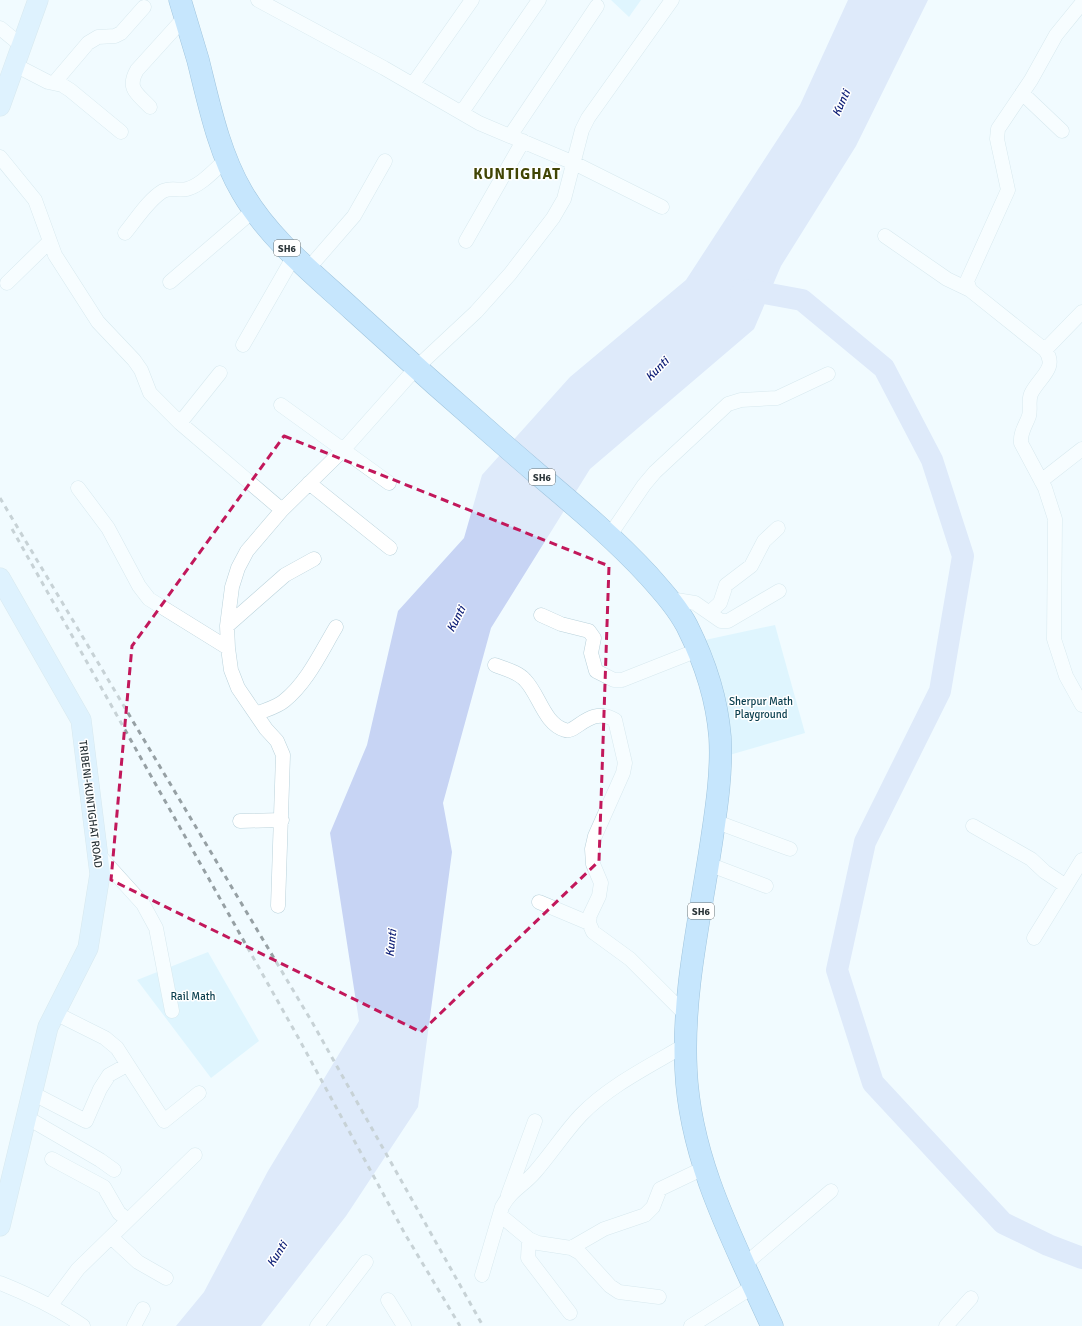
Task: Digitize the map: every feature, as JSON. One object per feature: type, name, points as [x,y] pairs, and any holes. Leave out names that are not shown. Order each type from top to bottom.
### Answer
[{"type":"main road","points":[[0,106],[38,0]]},
{"type":"main road","name":"SH6","points":[[183,8],[209,104],[227,159],[244,196],[278,240],[301,263],[416,368],[489,433],[602,529],[670,599],[685,621],[698,650],[712,694],[720,740],[720,761],[714,821],[687,1016],[685,1045],[688,1096],[693,1126],[704,1168],[744,1265],[772,1326]]},
{"type":"main road","name":"TRIBENI-KUNTIGHAT ROAD","points":[[0,578],[80,720],[100,874],[88,948],[48,1027],[0,1226]]},
{"type":"street","points":[[258,0],[413,84],[479,123],[574,163],[662,207]]},
{"type":"street","points":[[413,84],[472,0]]},
{"type":"street","points":[[462,112],[539,0]]},
{"type":"street","points":[[278,906],[283,755],[277,741],[238,688],[231,670],[227,626],[232,587],[238,568],[247,551],[282,510],[344,449],[416,368],[482,306],[510,274],[553,218],[564,200],[582,130],[588,118],[672,0]]},
{"type":"street","points":[[970,290],[967,280],[971,269],[1004,202],[1008,190],[997,140],[998,129],[1022,93],[1056,35],[1082,3]]},
{"type":"street","points":[[466,241],[516,139],[596,6]]},
{"type":"street","points":[[54,83],[88,44],[98,37],[115,36],[121,33],[144,7]]},
{"type":"street","points":[[150,107],[133,89],[133,78],[137,70],[183,8]]},
{"type":"street","points":[[0,28],[22,46]]},
{"type":"street","points":[[15,65],[48,82],[62,85],[70,90],[121,132]]},
{"type":"street","points":[[1022,93],[1062,131]]},
{"type":"street","points":[[0,157],[35,200],[42,218],[48,242],[55,255],[98,322],[134,360],[150,393],[180,423],[282,510]]},
{"type":"street","points":[[125,233],[154,198],[164,191],[172,188],[180,190],[194,186],[227,159]]},
{"type":"street","points":[[244,344],[301,263],[354,216],[385,162]]},
{"type":"street","points":[[170,282],[254,210]]},
{"type":"street","points":[[886,236],[947,279],[970,290],[1045,350],[1048,355],[1050,365],[1031,395],[1029,415],[1020,436],[1021,443],[1051,504],[1055,519],[1054,639],[1066,676],[1082,705]]},
{"type":"street","points":[[7,283],[48,242]]},
{"type":"street","points":[[1045,350],[1082,312]]},
{"type":"street","points":[[180,423],[220,373]]},
{"type":"street","points":[[602,529],[652,476],[728,404],[741,400],[777,398],[828,374]]},
{"type":"street","points":[[281,405],[344,449],[389,483]]},
{"type":"street","points":[[1041,481],[1082,449]]},
{"type":"street","points":[[309,483],[390,548]]},
{"type":"street","points":[[78,488],[116,540],[139,586],[149,599],[228,648]]},
{"type":"street","points":[[710,612],[720,603],[726,585],[751,566],[767,537],[778,528]]},
{"type":"street","points":[[227,626],[285,575],[314,558]]},
{"type":"street","points":[[670,599],[695,603],[721,621],[728,621],[779,590]]},
{"type":"street","points":[[541,615],[561,624],[589,632],[594,638],[591,653],[596,671],[614,680],[622,680],[698,650]]},
{"type":"street","points":[[256,714],[283,702],[293,693],[301,684],[336,627]]},
{"type":"street","points":[[495,665],[524,679],[549,718],[564,730],[571,730],[590,717],[608,717],[615,720],[625,763],[623,773],[595,836],[592,849],[593,864],[601,883],[599,896],[590,915],[589,923],[593,932],[630,959],[687,1016]]},
{"type":"street","points":[[240,821],[282,820]]},
{"type":"street","points":[[714,821],[790,849]]},
{"type":"street","points":[[973,826],[1031,859],[1045,872],[1066,886]]},
{"type":"street","points":[[97,853],[143,904],[156,928],[160,942],[172,1011]]},
{"type":"street","points":[[1034,938],[1082,860]]},
{"type":"street","points":[[708,864],[766,886]]},
{"type":"street","points":[[539,902],[589,923]]},
{"type":"street","points":[[55,1013],[112,1043],[118,1048],[127,1065],[164,1121],[199,1093]]},
{"type":"street","points":[[507,1197],[516,1188],[526,1182],[582,1114],[613,1087],[685,1045]]},
{"type":"street","points":[[32,1093],[86,1121],[100,1089],[109,1076],[127,1065]]},
{"type":"street","points":[[26,1117],[100,1160],[114,1170]]},
{"type":"street","points":[[482,1275],[500,1215],[535,1121]]},
{"type":"street","points":[[51,1305],[78,1269],[195,1155]]},
{"type":"street","points":[[52,1159],[104,1187],[119,1213],[128,1220]]},
{"type":"street","points":[[571,1248],[604,1229],[645,1215],[653,1207],[660,1189],[704,1168]]},
{"type":"street","points":[[744,1265],[831,1191]]},
{"type":"street","points":[[500,1215],[529,1239],[538,1243],[571,1248],[580,1253],[610,1286],[619,1292],[659,1297]]},
{"type":"street","points":[[111,1237],[138,1262],[166,1278]]},
{"type":"street","points":[[529,1239],[528,1258],[570,1314]]},
{"type":"street","points":[[317,1326],[366,1262]]},
{"type":"street","points":[[0,1283],[30,1294],[51,1305],[83,1326]]},
{"type":"street","points":[[691,1326],[754,1286]]},
{"type":"street","points":[[946,1326],[971,1298]]},
{"type":"street","points":[[388,1300],[404,1326]]},
{"type":"street","points":[[134,1326],[143,1309]]},
{"type":"highlighted area","points":[[284,436],[609,566],[599,861],[421,1032],[111,880],[132,646]]},
{"type":"green space","points":[[611,0],[641,0],[629,17]]},
{"type":"green space","name":"Sherpur Math Playground","points":[[775,625],[805,733],[726,756],[725,698],[705,640]]},
{"type":"green space","name":"Rail Math","points":[[208,952],[259,1041],[211,1078],[137,980]]},
{"type":"water","name":"Kunti","points":[[848,0],[928,0],[856,146],[781,266],[754,329],[590,469],[491,628],[443,803],[452,852],[418,1107],[346,1216],[261,1326],[176,1326],[204,1292],[268,1171],[359,1021],[330,833],[367,745],[398,611],[464,538],[482,475],[570,377],[686,280],[800,105]]},
{"type":"waterway","points":[[741,294],[748,290],[802,300],[884,368],[932,460],[963,556],[940,691],[865,842],[837,970],[873,1083],[1003,1223],[1048,1245],[1082,1258]]},
{"type":"railway","points":[[0,498],[312,1022],[483,1326]]},
{"type":"railway","points":[[12,529],[299,1039],[405,1234],[460,1326]]},
{"type":"district","name":"KUNTIGHAT","points":[[517,174]]}]
